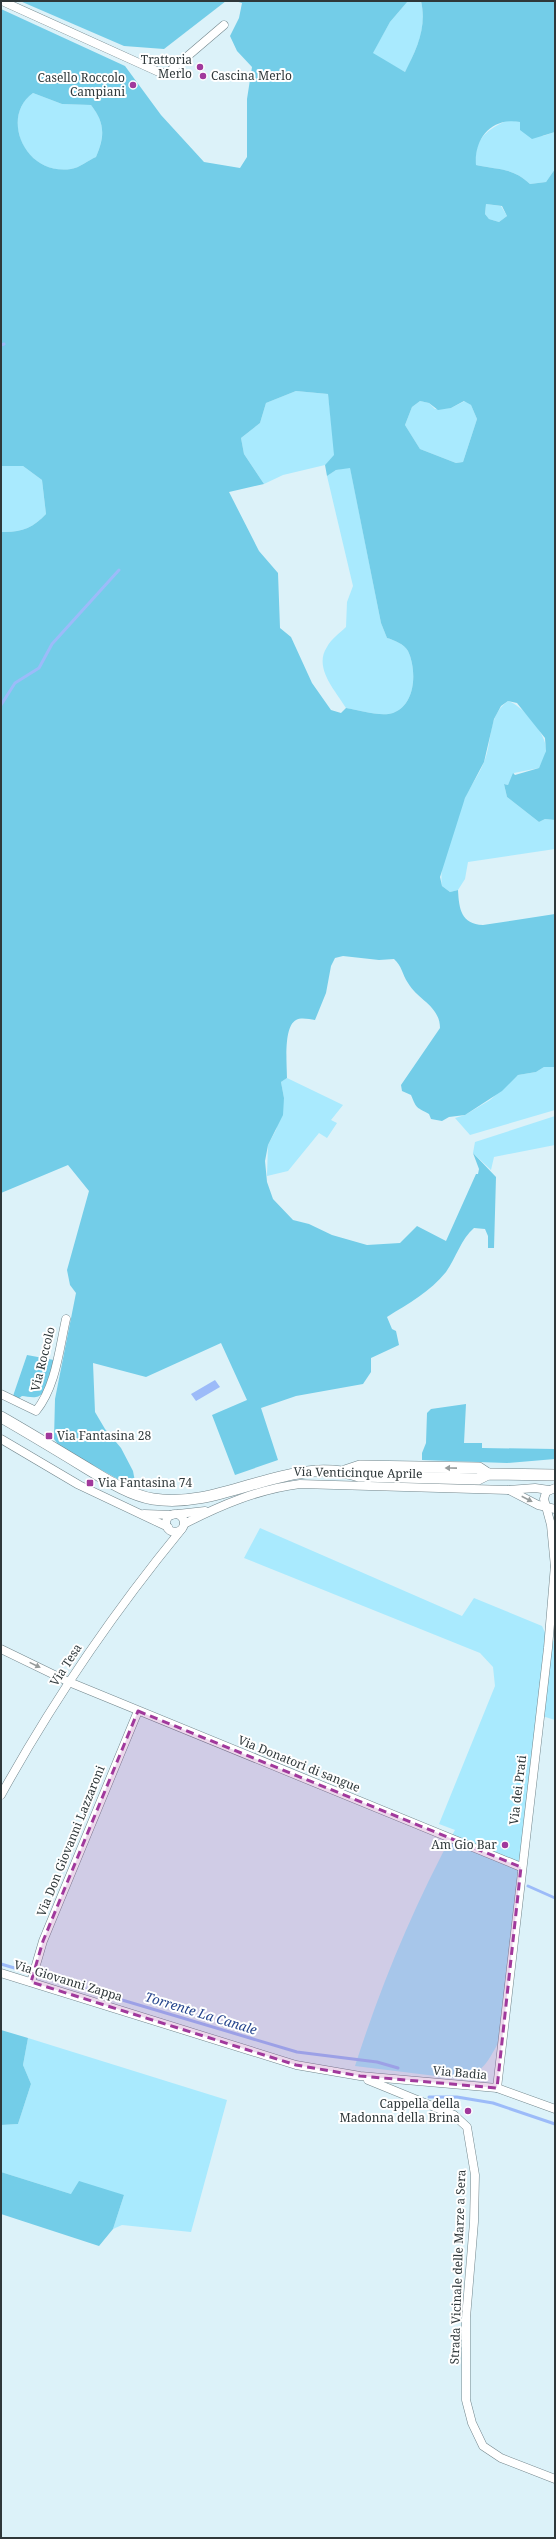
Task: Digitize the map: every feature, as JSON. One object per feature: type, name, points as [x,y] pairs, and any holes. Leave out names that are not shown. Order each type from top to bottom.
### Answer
[{"type":"street","points":[[2,1],[161,72],[169,72],[224,25]]},
{"type":"street","name":"Via Roccolo","points":[[1,1394],[36,1411],[45,1400],[50,1386],[66,1319]]},
{"type":"street","name":"Via Venticinque Aprile","points":[[1,1417],[110,1482],[153,1499],[194,1499],[287,1474],[345,1471],[359,1476],[478,1479],[488,1474],[552,1475]]},
{"type":"street","points":[[1,1440],[79,1485],[169,1528],[182,1527],[183,1518],[175,1515]]},
{"type":"street","name":"Via dei Prati","points":[[497,2088],[521,1867],[548,1648],[555,1566],[551,1525],[544,1499],[552,1489],[552,1475]]},
{"type":"street","name":"Via Venticinque Aprile","points":[[182,1527],[211,1510],[274,1487],[300,1484],[508,1490],[535,1488],[552,1489]]},
{"type":"street","name":"Via Venticinque Aprile","points":[[508,1490],[538,1504],[547,1506]]},
{"type":"street","points":[[547,1506],[555,1509]]},
{"type":"street","name":"Via Venticinque Aprile","points":[[139,1514],[175,1515],[211,1510]]},
{"type":"street","name":"Via Tesa","points":[[161,1554],[169,1528],[167,1520],[175,1515]]},
{"type":"street","name":"Via Tesa","points":[[1,1795],[90,1649],[182,1527]]},
{"type":"street","name":"Via Donatori di sangue","points":[[1,1649],[69,1682],[138,1711],[521,1867]]},
{"type":"street","name":"Via Don Giovanni Lazzaroni","points":[[31,1981],[43,1941],[138,1711]]},
{"type":"street","name":"Via Giovanni Zappa","points":[[1,1973],[31,1981],[296,2065],[360,2076]]},
{"type":"street","name":"Via Badia","points":[[360,2076],[497,2088],[555,2109]]},
{"type":"street","name":"Strada Vicinale delle Marze a Sera","points":[[360,2076],[454,2115],[467,2127],[475,2175],[474,2222],[466,2318],[466,2400],[472,2423],[483,2446],[501,2458],[555,2479]]},
{"type":"highlighted area","points":[[138,1711],[521,1867],[497,2088],[360,2076],[296,2065],[31,1982],[43,1941]]},
{"type":"shaded area","points":[[20,1],[226,1],[164,49],[124,46]]},
{"type":"shaded area","points":[[235,1],[408,1],[390,22],[373,53],[405,72],[420,38],[423,20],[421,1],[555,1],[555,132],[532,139],[520,130],[520,122],[510,121],[493,126],[482,138],[478,146],[476,165],[511,172],[530,184],[546,182],[555,169],[555,820],[545,819],[539,822],[507,797],[504,784],[508,785],[513,773],[515,775],[539,768],[546,751],[545,738],[517,703],[508,701],[501,706],[494,719],[484,762],[465,798],[440,877],[442,886],[450,892],[458,890],[459,903],[463,914],[470,922],[476,924],[483,925],[555,914],[555,1067],[544,1067],[536,1072],[518,1075],[502,1091],[465,1115],[449,1117],[442,1121],[431,1119],[429,1114],[416,1106],[411,1095],[402,1091],[401,1085],[440,1028],[439,1020],[436,1014],[433,1009],[412,989],[399,964],[394,959],[379,960],[343,956],[335,958],[331,966],[326,993],[315,1020],[305,1018],[298,1019],[292,1024],[289,1030],[286,1056],[287,1078],[281,1082],[284,1098],[283,1115],[268,1145],[265,1161],[267,1182],[273,1199],[293,1220],[309,1224],[332,1235],[367,1245],[400,1243],[417,1226],[446,1241],[476,1174],[478,1174],[479,1169],[473,1153],[496,1177],[494,1248],[488,1248],[488,1236],[485,1229],[474,1228],[469,1232],[450,1267],[440,1279],[419,1297],[387,1317],[392,1329],[396,1331],[399,1345],[371,1358],[371,1372],[363,1384],[296,1396],[261,1408],[278,1460],[235,1475],[212,1415],[247,1400],[221,1343],[146,1377],[93,1363],[95,1412],[105,1429],[121,1448],[133,1471],[136,1487],[123,1482],[60,1447],[54,1439],[55,1399],[76,1293],[70,1285],[67,1270],[89,1191],[68,1165],[1,1193],[1,532],[14,532],[26,529],[46,514],[42,480],[23,466],[1,466],[1,9],[125,66],[161,115],[204,162],[240,168],[247,157],[247,99],[252,67],[237,51],[230,36],[239,18],[242,3]],"holes":[[[33,93],[62,104],[91,105],[99,118],[102,130],[101,143],[96,157],[81,166],[71,169],[55,169],[41,163],[30,154],[22,142],[18,129],[18,116],[23,103]],[[486,204],[502,206],[507,216],[499,222],[489,219],[485,214]],[[296,391],[328,394],[334,455],[325,465],[327,476],[336,470],[350,468],[381,623],[387,638],[404,646],[408,651],[413,668],[410,695],[401,709],[393,713],[376,714],[346,708],[341,713],[331,710],[312,683],[291,637],[280,628],[278,573],[259,551],[229,492],[264,484],[244,454],[241,438],[260,423],[266,403]],[[420,401],[429,403],[438,410],[451,408],[464,401],[471,405],[477,419],[463,462],[456,463],[420,449],[405,425],[412,407]]]},
{"type":"shaded area","points":[[408,1],[421,1],[423,20],[420,38],[405,72],[372,54],[390,22]]},
{"type":"shaded area","points":[[33,93],[62,104],[91,105],[99,118],[102,130],[101,143],[96,157],[81,166],[71,169],[55,169],[41,163],[30,154],[22,142],[18,129],[18,116],[23,103]]},
{"type":"shaded area","points":[[508,120],[520,122],[543,136],[555,132],[555,169],[546,182],[530,184],[511,172],[476,165],[477,148],[483,136],[493,128]]},
{"type":"shaded area","points":[[486,204],[501,206],[507,216],[499,222],[489,219],[485,214]]},
{"type":"shaded area","points":[[296,391],[328,394],[335,455],[325,465],[283,475],[264,484],[244,454],[241,438],[260,423],[266,403]]},
{"type":"shaded area","points":[[420,401],[429,403],[435,409],[451,408],[465,401],[471,405],[477,419],[463,462],[456,463],[420,449],[405,425],[412,407]]},
{"type":"shaded area","points":[[1,466],[23,466],[42,480],[46,514],[26,529],[14,532],[1,532]]},
{"type":"shaded area","points":[[350,467],[381,623],[387,638],[404,646],[408,651],[413,668],[412,686],[406,703],[401,709],[388,714],[376,714],[346,708],[332,687],[324,671],[323,655],[333,639],[346,627],[347,602],[353,586],[327,476],[336,470]]},
{"type":"shaded area","points":[[508,701],[520,708],[533,721],[545,743],[546,752],[539,768],[514,773],[508,785],[504,784],[507,797],[539,822],[545,819],[555,820],[555,849],[468,862],[465,879],[458,890],[450,892],[442,886],[441,877],[448,842],[461,807],[484,762],[494,721],[501,707]]},
{"type":"shaded area","points":[[544,1067],[555,1067],[555,1110],[470,1135],[455,1118],[465,1115],[490,1100],[518,1075],[536,1072]]},
{"type":"shaded area","points":[[287,1078],[343,1105],[331,1120],[337,1123],[327,1138],[319,1133],[288,1171],[267,1176],[268,1145],[276,1130],[284,1098],[281,1082]]},
{"type":"shaded area","points":[[555,1116],[555,1145],[494,1157],[491,1170],[473,1153],[475,1142]]},
{"type":"shaded area","points":[[27,1355],[54,1360],[49,1382],[44,1392],[36,1397],[22,1396],[18,1399],[13,1396]]},
{"type":"shaded area","points":[[215,1380],[220,1387],[196,1401],[191,1394]]},
{"type":"shaded area","points":[[466,1404],[464,1443],[482,1443],[482,1448],[555,1449],[555,1459],[507,1463],[422,1460],[422,1453],[426,1443],[427,1413],[431,1409]]},
{"type":"shaded area","points":[[260,1528],[462,1616],[474,1598],[542,1626],[548,1639],[555,1641],[555,1720],[539,1715],[499,2041],[487,2063],[482,2068],[470,2075],[452,2078],[355,2066],[399,1946],[440,1858],[455,1830],[439,1824],[495,1686],[493,1667],[480,1653],[244,1558]]},
{"type":"shaded area","points":[[1,2030],[28,2038],[23,2065],[31,2084],[18,2124],[1,2125]]},
{"type":"shaded area","points":[[28,2038],[227,2100],[191,2232],[122,2225],[113,2229],[124,2195],[71,2194],[1,2172],[1,2125],[18,2124],[31,2084],[23,2065]]},
{"type":"shaded area","points":[[1,2172],[71,2194],[79,2181],[124,2195],[113,2229],[99,2246],[1,2214]]},
{"type":"waterway","points":[[1,705],[15,683],[39,668],[52,644],[119,570]]},
{"type":"waterway","points":[[528,1886],[555,1898]]},
{"type":"waterway","name":"Torrente La Canale","points":[[1,1964],[297,2052],[377,2062],[398,2068]]},
{"type":"waterway","name":"Torrente La Canale","points":[[429,2097],[457,2097],[493,2103],[555,2124]]},
{"type":"place","name":"Trattoria Merlo","points":[[200,67]]},
{"type":"place","name":"Cascina Merlo","points":[[203,76]]},
{"type":"place","name":"Casello Roccolo Campiani","points":[[133,85]]},
{"type":"place","name":"Via Fantasina 28","points":[[49,1436]]},
{"type":"place","name":"Via Fantasina 74","points":[[90,1483]]},
{"type":"place","name":"Am Gio Bar","points":[[505,1845]]},
{"type":"place","name":"Cappella della Madonna della Brina","points":[[468,2111]]}]
